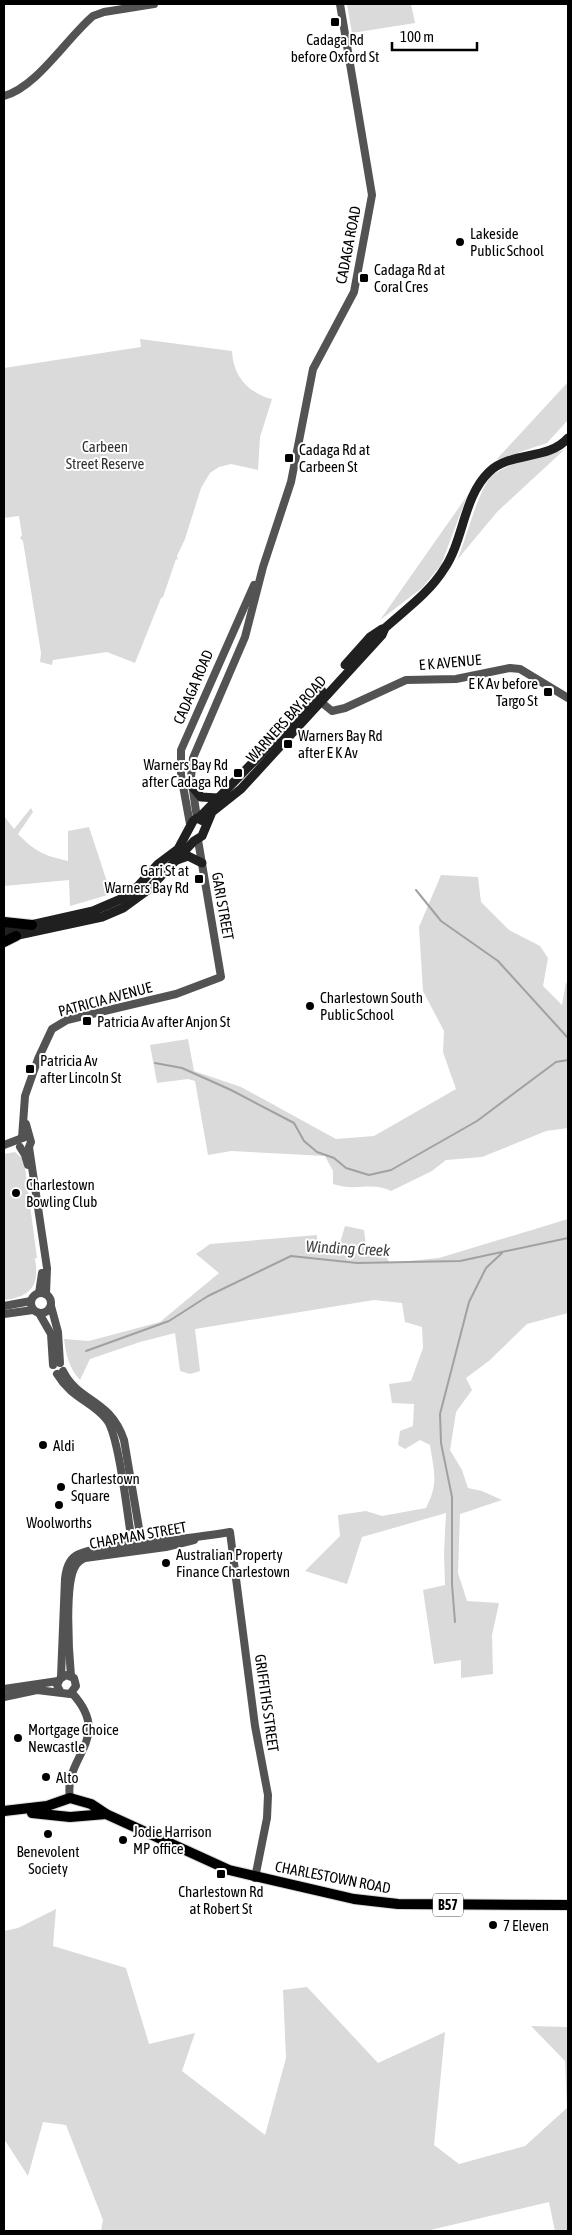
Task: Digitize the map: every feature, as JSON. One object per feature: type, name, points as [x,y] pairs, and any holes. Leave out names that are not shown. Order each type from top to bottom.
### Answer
[{"type":"main road","name":"WARNERS BAY ROAD","points":[[4,931],[94,911],[121,899],[138,886],[158,864],[178,849],[218,798],[382,635],[385,628],[432,585],[444,569],[454,550],[476,490],[488,473],[501,464],[552,450],[568,438]]},
{"type":"main road","name":"WARNERS BAY ROAD","points":[[196,824],[241,789],[318,700]]},
{"type":"main road","points":[[191,785],[201,797],[218,798]]},
{"type":"main road","name":"WARNERS BAY ROAD","points":[[4,938],[102,917],[122,908],[141,896],[196,840],[203,832],[196,824]]},
{"type":"main road","points":[[196,824],[189,837],[196,840]]},
{"type":"main road","points":[[177,860],[188,856],[202,863]]},
{"type":"main road","points":[[4,922],[32,925]]},
{"type":"main road","points":[[4,942],[16,936]]},
{"type":"main road","points":[[4,1811],[47,1806],[70,1799]]},
{"type":"main road","points":[[70,1799],[80,1809],[69,1816],[61,1806],[70,1799]]},
{"type":"main road","name":"CHARLESTOWN ROAD","points":[[70,1799],[91,1804],[106,1814],[230,1870],[255,1878],[376,1903],[536,1907],[568,1905]]},
{"type":"main road","name":"CHARLESTOWN ROAD","points":[[4,1817],[32,1813],[69,1816],[106,1814]]},
{"type":"street","points":[[4,96],[18,91],[30,82],[93,16],[104,12],[154,4]]},
{"type":"street","name":"CADAGA ROAD","points":[[196,824],[191,785],[193,758],[244,637],[263,567],[291,482],[313,369],[354,292],[372,195],[340,4]]},
{"type":"street","name":"CADAGA ROAD","points":[[196,824],[181,775],[181,750],[263,567]]},
{"type":"street","name":"E K AVENUE","points":[[318,700],[332,712],[345,708],[386,687],[406,680],[456,679],[510,668],[520,669],[568,698]]},
{"type":"street","name":"GARI STREET","points":[[196,840],[202,863],[221,977]]},
{"type":"street","name":"PATRICIA AVENUE","points":[[58,1368],[58,1332],[51,1299],[43,1293],[42,1263],[24,1143],[23,1112],[24,1096],[48,1035],[55,1026],[68,1020],[176,994],[221,977]]},
{"type":"street","points":[[4,1146],[24,1143]]},
{"type":"street","points":[[4,1306],[31,1301],[43,1293]]},
{"type":"street","points":[[31,1301],[51,1334],[58,1368],[69,1382],[104,1408],[120,1429],[124,1440],[140,1546]]},
{"type":"street","points":[[4,1314],[46,1312],[51,1306]]},
{"type":"street","name":"CHAPMAN STREET","points":[[60,1679],[65,1579],[69,1564],[74,1557],[84,1552],[140,1546],[230,1532]]},
{"type":"street","name":"GRIFFITHS STREET","points":[[230,1532],[255,1726],[268,1794],[267,1818],[255,1878]]},
{"type":"street","name":"CHAPMAN STREET","points":[[71,1676],[68,1623],[75,1566],[85,1558],[140,1546]]},
{"type":"street","points":[[4,1689],[71,1676],[76,1683],[72,1693]]},
{"type":"street","points":[[60,1679],[57,1686],[60,1692]]},
{"type":"street","points":[[4,1697],[37,1690],[66,1694],[72,1693]]},
{"type":"street","points":[[70,1799],[71,1779],[87,1742],[89,1730],[83,1707],[72,1693]]},
{"type":"green space","points":[[347,4],[411,4],[415,23],[352,33]]},
{"type":"green space","name":"Carbeen Street Reserve","points":[[140,339],[232,351],[235,368],[243,382],[249,388],[272,399],[260,437],[258,470],[231,464],[219,467],[210,473],[201,488],[185,539],[177,556],[178,560],[176,559],[163,597],[135,663],[107,652],[53,660],[52,665],[40,662],[41,653],[23,541],[20,538],[22,535],[19,516],[4,518],[4,368],[141,347]]},
{"type":"green space","points":[[568,382],[568,420],[547,443],[496,460]]},
{"type":"green space","points":[[564,450],[497,512],[457,560],[478,501],[488,480],[494,474],[518,463]]},
{"type":"green space","points":[[467,496],[441,565],[422,588],[380,620]]},
{"type":"green space","points":[[31,808],[33,812],[18,834],[35,849],[53,857],[68,861],[68,831],[89,827],[111,894],[70,906],[69,880],[4,886],[4,816],[14,829]]},
{"type":"green space","points":[[441,875],[478,877],[481,902],[509,930],[540,946],[548,958],[543,986],[562,1005],[566,982],[568,985],[568,1128],[546,1131],[482,1157],[446,1160],[432,1171],[391,1191],[377,1187],[349,1187],[333,1184],[333,1171],[325,1156],[231,1151],[208,1155],[195,1081],[188,1079],[157,1083],[150,1045],[188,1039],[194,1071],[241,1087],[336,1139],[374,1136],[456,1089],[443,1052],[444,1031],[423,991],[419,927]]},
{"type":"green space","name":"Charlestown Bowling Club","points":[[15,1152],[24,1160],[37,1258],[30,1260],[35,1259],[36,1276],[34,1283],[27,1293],[4,1300],[4,1154]]},
{"type":"green space","points":[[568,1219],[568,1313],[527,1324],[490,1360],[466,1378],[472,1390],[456,1412],[450,1450],[462,1470],[468,1488],[482,1491],[502,1500],[460,1514],[458,1573],[467,1601],[499,1603],[492,1635],[493,1674],[461,1678],[461,1660],[434,1664],[423,1590],[445,1585],[446,1513],[362,1537],[347,1584],[305,1571],[340,1536],[338,1515],[366,1511],[382,1516],[426,1508],[433,1491],[434,1470],[430,1445],[420,1440],[405,1449],[398,1445],[400,1431],[413,1426],[414,1404],[392,1403],[389,1384],[411,1381],[423,1348],[422,1327],[405,1322],[402,1303],[374,1300],[195,1329],[200,1371],[190,1374],[180,1371],[175,1333],[140,1342],[90,1359],[80,1380],[73,1371],[67,1356],[64,1339],[89,1341],[160,1322],[219,1273],[196,1254],[210,1244],[317,1235],[317,1245],[339,1246],[345,1226],[364,1230],[366,1246],[382,1251],[390,1263],[439,1258]]},
{"type":"green space","points":[[56,1909],[53,1946],[126,1968],[149,2044],[195,2033],[182,2071],[265,2135],[286,2058],[283,1990],[307,1987],[378,2063],[445,2032],[434,2145],[459,2164],[525,2146],[567,2108],[565,2061],[531,2026],[568,2027],[568,2231],[555,2231],[549,2202],[426,2231],[101,2231],[103,2220],[66,2125],[43,2122],[28,2176],[4,2139],[4,1931],[18,1928]]},
{"type":"waterway","points":[[416,890],[441,921],[498,961],[568,1038]]},
{"type":"waterway","points":[[155,1063],[182,1068],[231,1090],[294,1123],[304,1141],[317,1152],[334,1158],[346,1168],[369,1175],[391,1170],[477,1121],[556,1062],[568,1060]]},
{"type":"waterway","name":"Winding Creek","points":[[86,1351],[169,1321],[208,1296],[291,1256],[357,1263],[460,1261],[568,1238]]},
{"type":"waterway","points":[[455,1622],[452,1584],[452,1497],[441,1443],[440,1414],[469,1302],[486,1268],[502,1253]]},
{"type":"place","name":"Cadaga Rd before Oxford St","points":[[335,22]]},
{"type":"place","name":"Lakeside Public School","points":[[460,242]]},
{"type":"place","name":"Cadaga Rd at Coral Cres","points":[[364,278]]},
{"type":"place","name":"Cadaga Rd at Carbeen St","points":[[289,458]]},
{"type":"place","name":"E K Av before Targo St","points":[[548,692]]},
{"type":"place","name":"Warners Bay Rd after E K Av","points":[[288,744]]},
{"type":"place","name":"Warners Bay Rd after Cadaga Rd","points":[[238,773]]},
{"type":"place","name":"Gari St at Warners Bay Rd","points":[[199,879]]},
{"type":"place","name":"Charlestown South Public School","points":[[310,1006]]},
{"type":"place","name":"Patricia Av after Anjon St","points":[[87,1021]]},
{"type":"place","name":"Patricia Av after Lincoln St","points":[[30,1069]]},
{"type":"place","name":"Charlestown Bowling Club","points":[[16,1193]]},
{"type":"place","name":"Aldi","points":[[43,1445]]},
{"type":"place","name":"Charlestown Square","points":[[61,1487]]},
{"type":"place","name":"Woolworths","points":[[59,1505]]},
{"type":"place","name":"Australian Property Finance Charlestown","points":[[166,1563]]},
{"type":"place","name":"Mortgage Choice Newcastle","points":[[18,1738]]},
{"type":"place","name":"Alto","points":[[46,1777]]},
{"type":"place","name":"Benevolent Society","points":[[48,1834]]},
{"type":"place","name":"Jodie Harrison MP office","points":[[123,1840]]},
{"type":"place","name":"Charlestown Rd at Robert St","points":[[221,1874]]},
{"type":"place","name":"7 Eleven","points":[[493,1925]]}]
